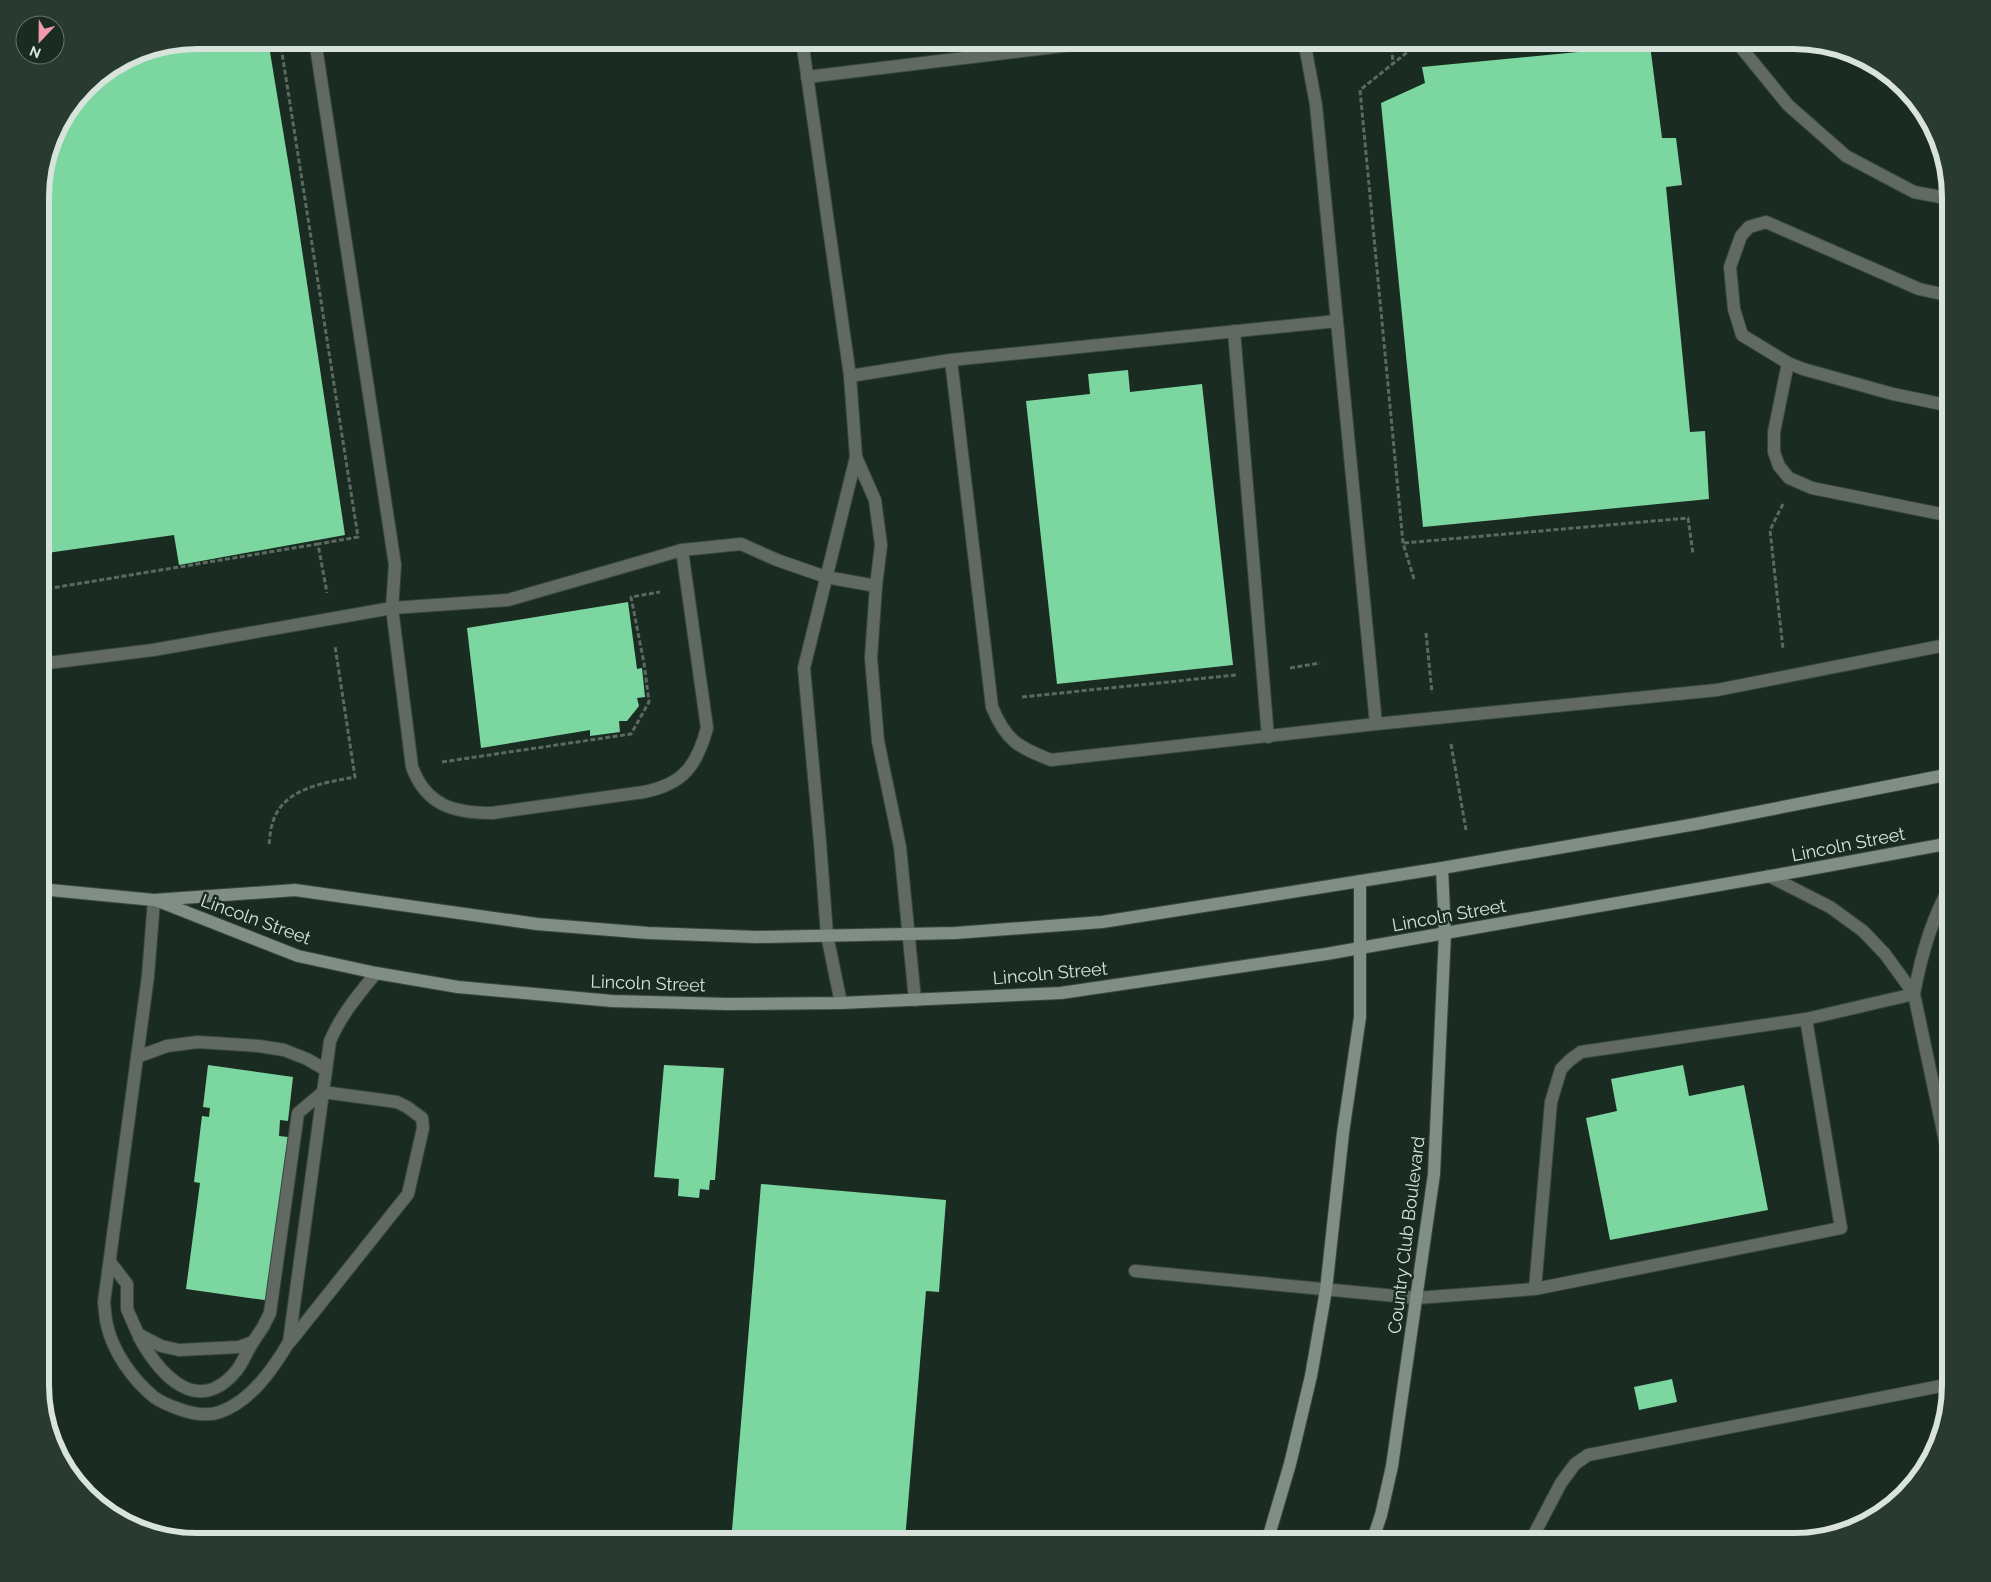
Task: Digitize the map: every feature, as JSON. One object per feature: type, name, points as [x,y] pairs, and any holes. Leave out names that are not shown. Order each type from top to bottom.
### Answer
[{"type":"main road","name":"Lincoln Street","points":[[49,890],[154,900],[295,890],[537,924],[648,933],[756,937],[956,933],[1102,922],[1442,868],[1696,824],[1942,776]]},
{"type":"main road","name":"Lincoln Street","points":[[154,900],[298,956],[376,973],[458,987],[612,1001],[841,1004],[1061,993],[1359,948],[1942,845]]},
{"type":"main road","name":"Country Club Boulevard","points":[[1375,1533],[1392,1466],[1434,1174],[1445,933],[1442,868]]},
{"type":"main road","points":[[1270,1533],[1290,1464],[1309,1384],[1326,1290],[1343,1133],[1360,1017],[1360,881]]},
{"type":"lane","points":[[316,49],[394,565],[392,608],[412,767],[418,784],[437,802],[474,813],[492,813],[656,790],[683,777],[694,764],[702,748],[707,728],[682,550]]},
{"type":"lane","points":[[803,49],[850,376],[856,457],[804,668],[827,935],[841,1004]]},
{"type":"lane","points":[[807,77],[1039,49]]},
{"type":"lane","points":[[1306,49],[1316,105],[1376,724]]},
{"type":"lane","points":[[1742,49],[1788,105],[1846,156],[1914,192],[1942,197]]},
{"type":"lane","points":[[1942,294],[1911,286],[1766,222],[1749,226],[1741,236],[1730,266],[1734,310],[1742,334],[1788,363],[1803,369],[1893,394],[1942,404]]},
{"type":"lane","points":[[850,376],[951,360],[1337,321]]},
{"type":"lane","points":[[1234,332],[1268,737]]},
{"type":"lane","points":[[951,360],[992,706],[1000,725],[1013,742],[1051,760],[1376,724],[1717,690],[1942,646]]},
{"type":"lane","points":[[1788,363],[1774,432],[1774,452],[1779,466],[1789,478],[1812,488],[1942,514]]},
{"type":"lane","points":[[856,457],[875,500],[881,545],[871,658],[878,741],[900,847],[915,1000]]},
{"type":"lane","points":[[49,663],[153,650],[392,608],[508,600],[682,550],[741,544],[777,560],[826,577],[876,586]]},
{"type":"lane","points":[[1769,876],[1830,907],[1863,931],[1885,954],[1914,994],[1942,1127]]},
{"type":"lane","points":[[110,1262],[127,1284],[127,1310],[151,1358],[176,1383],[194,1391],[213,1389],[225,1381],[237,1369],[264,1327],[270,1313],[298,1113],[323,1092],[397,1102],[407,1106],[422,1118],[423,1128],[408,1194],[289,1342],[267,1375],[235,1405],[218,1413],[191,1413],[156,1399],[135,1378],[115,1347],[107,1325],[104,1302],[148,976],[154,900]]},
{"type":"lane","points":[[1914,994],[1925,946],[1942,902]]},
{"type":"lane","points":[[289,1342],[330,1042],[334,1030],[353,1000],[376,973]]},
{"type":"lane","points":[[1535,1289],[1550,1102],[1561,1069],[1570,1060],[1581,1052],[1806,1019],[1914,994]]},
{"type":"lane","points":[[1135,1271],[1417,1298],[1535,1289],[1841,1228],[1806,1019]]},
{"type":"lane","points":[[137,1057],[168,1046],[198,1042],[258,1046],[284,1050],[307,1059],[326,1070]]},
{"type":"lane","points":[[138,1334],[161,1346],[179,1350],[238,1347],[253,1342]]},
{"type":"lane","points":[[1535,1533],[1561,1483],[1575,1464],[1588,1455],[1942,1386]]},
{"type":"path","points":[[49,589],[358,537],[281,49]]},
{"type":"path","points":[[1392,49],[1393,64]]},
{"type":"path","points":[[1412,49],[1360,90],[1403,543],[1414,579]]},
{"type":"path","points":[[1786,677],[1770,530],[1794,480]]},
{"type":"path","points":[[1403,543],[1688,518],[1693,554]]},
{"type":"path","points":[[269,844],[272,823],[288,799],[300,790],[355,777],[318,544]]},
{"type":"path","points":[[442,762],[631,734],[649,702],[644,663],[631,597],[687,587]]},
{"type":"path","points":[[1426,633],[1432,696]]},
{"type":"path","points":[[1290,668],[1320,663]]},
{"type":"path","points":[[1022,697],[1242,675]]},
{"type":"path","points":[[1450,738],[1466,830]]},
{"type":"building","points":[[269,49],[345,535],[179,565],[174,535],[49,553],[50,178],[60,140],[79,107],[107,79],[123,69],[140,60],[178,50]]},
{"type":"building","points":[[1609,49],[1651,49],[1662,138],[1676,138],[1682,185],[1666,187],[1690,432],[1705,431],[1709,499],[1423,527],[1381,103],[1425,83],[1422,67]]},
{"type":"building","points":[[1128,370],[1130,392],[1202,384],[1233,665],[1057,684],[1026,401],[1090,394],[1088,374]]},
{"type":"building","points":[[628,602],[637,669],[642,668],[645,697],[637,698],[639,706],[627,721],[619,721],[620,732],[590,736],[590,730],[481,748],[467,628]]},
{"type":"building","points":[[208,1065],[293,1077],[288,1121],[280,1120],[279,1136],[288,1137],[280,1195],[286,1196],[271,1301],[186,1289],[200,1183],[194,1182],[202,1116],[209,1117],[210,1108],[203,1107]]},
{"type":"building","points":[[664,1065],[724,1068],[715,1180],[710,1180],[709,1190],[700,1189],[699,1198],[678,1196],[679,1179],[654,1177]]},
{"type":"building","points":[[1683,1065],[1689,1096],[1744,1085],[1768,1210],[1610,1240],[1586,1118],[1617,1111],[1611,1079]]},
{"type":"building","points":[[761,1184],[946,1200],[939,1292],[926,1291],[906,1533],[732,1533]]},
{"type":"building","points":[[1672,1379],[1677,1402],[1639,1410],[1634,1387]]}]
